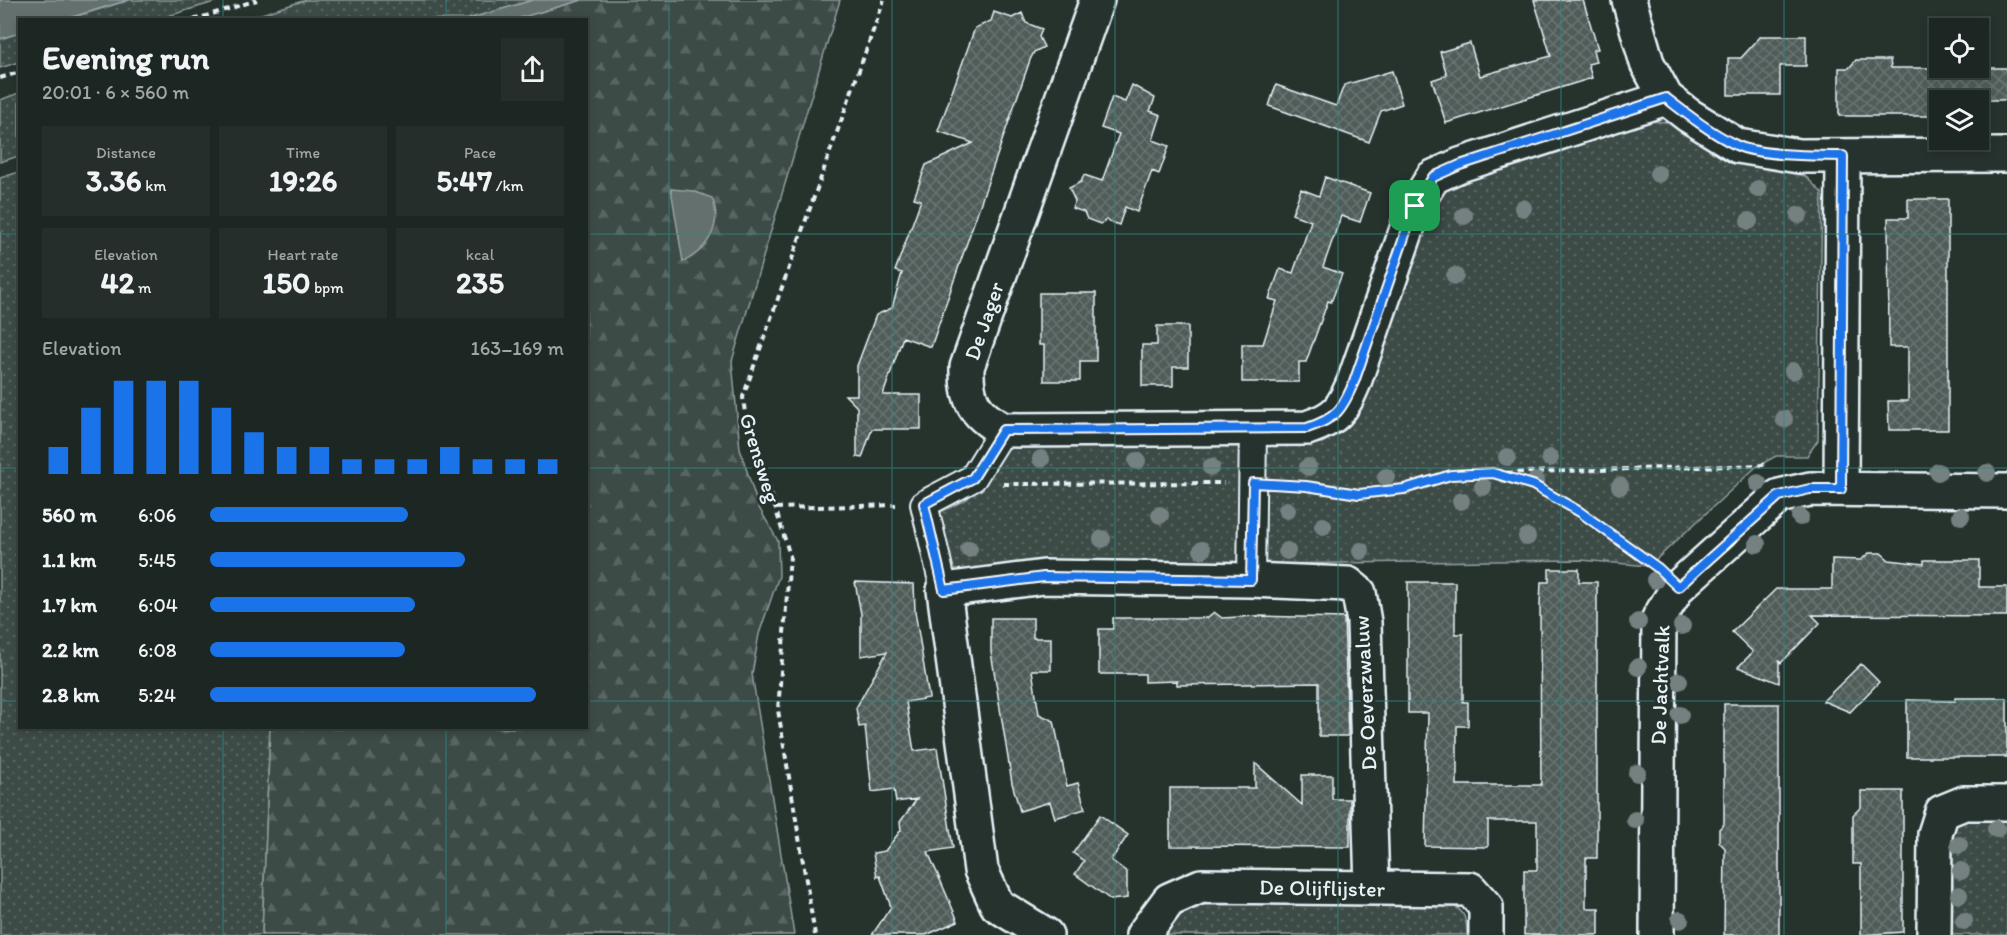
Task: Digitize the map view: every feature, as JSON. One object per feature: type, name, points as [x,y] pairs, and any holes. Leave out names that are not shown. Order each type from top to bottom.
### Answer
[{"type":"street","name":"De Jager","points":[[1003,430],[986,421],[966,391],[967,367],[1097,0]]},
{"type":"street","points":[[1629,0],[1647,63],[1666,98],[1688,115],[1738,146],[1799,156],[2007,155]]},
{"type":"street","points":[[1046,935],[997,905],[981,870],[944,590],[924,504],[973,478],[1003,430],[1307,428],[1329,421],[1343,407],[1354,382],[1415,206],[1433,177],[1460,165],[1666,98]]},
{"type":"street","points":[[1841,489],[1843,156]]},
{"type":"street","points":[[1251,580],[1253,429]]},
{"type":"street","name":"De Jachtvalk","points":[[1657,935],[1659,618],[1678,587],[1779,496],[1810,489],[2007,491]]},
{"type":"street","name":"De Oeverzwaluw","points":[[944,590],[1044,577],[1348,584],[1359,593],[1364,622],[1372,888]]},
{"type":"street","points":[[1934,935],[1935,834],[1942,812],[1964,803],[2007,803]]},
{"type":"street","name":"De Olijflijster","points":[[1143,935],[1169,900],[1201,886],[1470,890],[1486,907],[1486,935]]},
{"type":"path","points":[[199,18],[257,0]]},
{"type":"path","name":"Grensweg","points":[[815,935],[778,710],[790,556],[776,508],[747,430],[743,397],[884,0]]},
{"type":"path","points":[[0,78],[18,73]]},
{"type":"path","points":[[973,478],[992,484],[1253,483],[1306,486],[1359,494],[1404,489],[1451,475],[1756,467],[1776,463]]},
{"type":"path","points":[[1493,473],[1533,485],[1580,512],[1658,568],[1678,587]]},
{"type":"path","points":[[776,508],[924,504]]},
{"type":"green space","points":[[129,0],[221,0],[161,18],[71,18]]},
{"type":"green space","points":[[306,0],[533,0],[471,18],[248,18]]},
{"type":"green space","points":[[582,0],[840,0],[732,361],[740,449],[758,506],[778,541],[779,576],[759,634],[752,674],[794,935],[262,935],[270,729],[588,729],[588,18],[519,18]]},
{"type":"green space","points":[[18,33],[18,62],[0,68],[0,39]]},
{"type":"green space","points":[[18,93],[18,156],[0,162],[0,100]]},
{"type":"green space","points":[[1642,121],[1671,122],[1726,160],[1805,176],[1822,193],[1818,440],[1807,456],[1776,456],[1756,467],[1649,566],[1581,560],[1034,567],[952,580],[937,514],[967,499],[987,478],[1006,446],[1322,443],[1345,430],[1357,413],[1432,204],[1451,185]]},
{"type":"green space","points":[[18,172],[18,729],[270,729],[262,935],[0,935],[0,178]]},
{"type":"green space","points":[[2007,815],[2007,935],[1948,935],[1949,835],[1957,820]]},
{"type":"green space","points":[[1446,902],[1463,914],[1467,935],[1162,935],[1179,914],[1194,905]]},
{"type":"shaded area","points":[[0,0],[129,0],[68,18],[18,18],[18,33],[0,39]]},
{"type":"shaded area","points":[[533,0],[582,0],[519,18],[471,18]]},
{"type":"shaded area","points":[[671,189],[693,191],[712,198],[715,208],[716,218],[711,236],[700,251],[683,262]]},
{"type":"building","points":[[1534,0],[1583,0],[1598,49],[1593,50],[1596,62],[1588,64],[1592,78],[1446,123],[1432,80],[1447,75],[1440,52],[1470,43],[1480,76],[1551,56]]},
{"type":"building","points":[[994,12],[1012,18],[1022,13],[1026,23],[1042,29],[1039,37],[1044,47],[1034,52],[1030,60],[931,347],[903,337],[883,395],[921,395],[921,429],[872,429],[862,458],[857,457],[857,407],[845,395],[857,395],[857,366],[876,315],[892,308],[902,273],[895,271],[921,200],[914,198],[926,165],[973,143],[938,131],[975,28],[991,21]]},
{"type":"building","points":[[1761,36],[1806,36],[1806,66],[1780,66],[1780,95],[1728,95],[1728,58],[1741,58]]},
{"type":"building","points":[[1856,60],[1890,60],[1891,68],[1929,68],[1929,78],[1989,78],[1989,68],[2007,68],[2007,100],[1989,100],[1989,90],[1929,90],[1929,116],[1839,116],[1839,68],[1849,68]]},
{"type":"building","points":[[1392,71],[1402,104],[1381,111],[1369,142],[1269,106],[1276,85],[1336,106],[1344,85]]},
{"type":"building","points":[[1132,85],[1155,98],[1150,111],[1161,115],[1153,140],[1169,146],[1159,174],[1152,171],[1137,212],[1125,207],[1119,225],[1106,220],[1100,224],[1087,219],[1084,212],[1072,208],[1075,201],[1069,188],[1081,182],[1084,175],[1102,181],[1119,134],[1101,128],[1112,97],[1125,102]]},
{"type":"building","points":[[1325,177],[1370,193],[1360,222],[1341,216],[1323,267],[1342,274],[1331,302],[1328,301],[1306,362],[1299,362],[1299,382],[1242,382],[1242,344],[1263,344],[1277,301],[1269,299],[1280,269],[1293,273],[1311,221],[1292,214],[1301,189],[1319,196]]},
{"type":"building","points":[[1908,199],[1948,199],[1948,430],[1889,430],[1888,401],[1908,401],[1908,347],[1889,347],[1888,218],[1908,218]]},
{"type":"building","points":[[1039,293],[1096,293],[1096,361],[1080,361],[1080,381],[1044,381],[1044,345],[1039,345]]},
{"type":"building","points":[[1157,326],[1188,326],[1188,367],[1173,367],[1173,386],[1142,386],[1142,345],[1157,345]]},
{"type":"building","points":[[1869,553],[1881,553],[1889,560],[1924,564],[1924,560],[1979,560],[1979,587],[2007,587],[2007,616],[1812,615],[1820,623],[1781,663],[1779,661],[1779,683],[1738,667],[1753,652],[1732,632],[1776,589],[1832,589],[1832,559],[1861,560]]},
{"type":"building","points":[[1549,569],[1579,569],[1579,582],[1597,582],[1597,858],[1586,858],[1586,908],[1599,908],[1599,935],[1524,935],[1524,870],[1537,870],[1537,821],[1488,821],[1488,847],[1425,846],[1428,713],[1408,713],[1408,582],[1455,582],[1455,634],[1463,634],[1463,702],[1468,702],[1468,726],[1457,726],[1457,785],[1541,785],[1540,605],[1541,582],[1549,582]]},
{"type":"building","points":[[855,582],[914,584],[915,611],[929,698],[906,702],[914,751],[937,748],[953,848],[928,852],[958,921],[926,935],[872,935],[891,907],[880,876],[877,877],[873,853],[885,851],[901,830],[900,822],[917,799],[896,802],[894,789],[872,792],[865,726],[859,727],[856,708],[887,652],[861,656],[861,614]]},
{"type":"building","points":[[1214,612],[1222,618],[1257,616],[1344,618],[1348,736],[1319,736],[1319,683],[1177,685],[1177,681],[1145,682],[1145,674],[1099,674],[1099,629],[1113,629],[1113,618],[1207,618]]},
{"type":"building","points":[[991,618],[1033,618],[1033,638],[1051,638],[1051,670],[1032,670],[1039,714],[1054,721],[1067,786],[1078,783],[1085,809],[1055,818],[1050,802],[1020,811],[1012,783],[991,652]]},
{"type":"building","points":[[1861,664],[1879,682],[1850,712],[1823,701]]},
{"type":"building","points":[[1955,698],[2007,698],[2007,757],[1907,757],[1907,700],[1955,701]]},
{"type":"building","points":[[1724,704],[1779,704],[1779,935],[1724,935],[1725,848],[1719,842],[1719,829],[1724,824]]},
{"type":"building","points":[[1255,763],[1302,805],[1302,775],[1332,775],[1332,799],[1350,799],[1350,847],[1170,846],[1170,788],[1255,788]]},
{"type":"building","points":[[1861,791],[1903,791],[1903,932],[1861,935],[1861,864],[1853,864],[1853,815],[1861,807]]},
{"type":"building","points":[[1100,815],[1128,835],[1111,860],[1127,872],[1127,898],[1111,900],[1075,874],[1084,861],[1073,853]]},
{"type":"route","points":[[1666,98],[1688,115],[1738,146],[1799,156],[1843,156],[1841,489],[1810,489],[1779,496],[1678,587],[1658,568],[1580,512],[1533,485],[1493,473],[1451,475],[1404,489],[1359,494],[1306,486],[1253,483],[1251,580],[1044,577],[944,590],[924,504],[973,478],[1003,430],[1307,428],[1329,421],[1343,407],[1354,382],[1415,206],[1433,177],[1460,165],[1666,98]]}]
